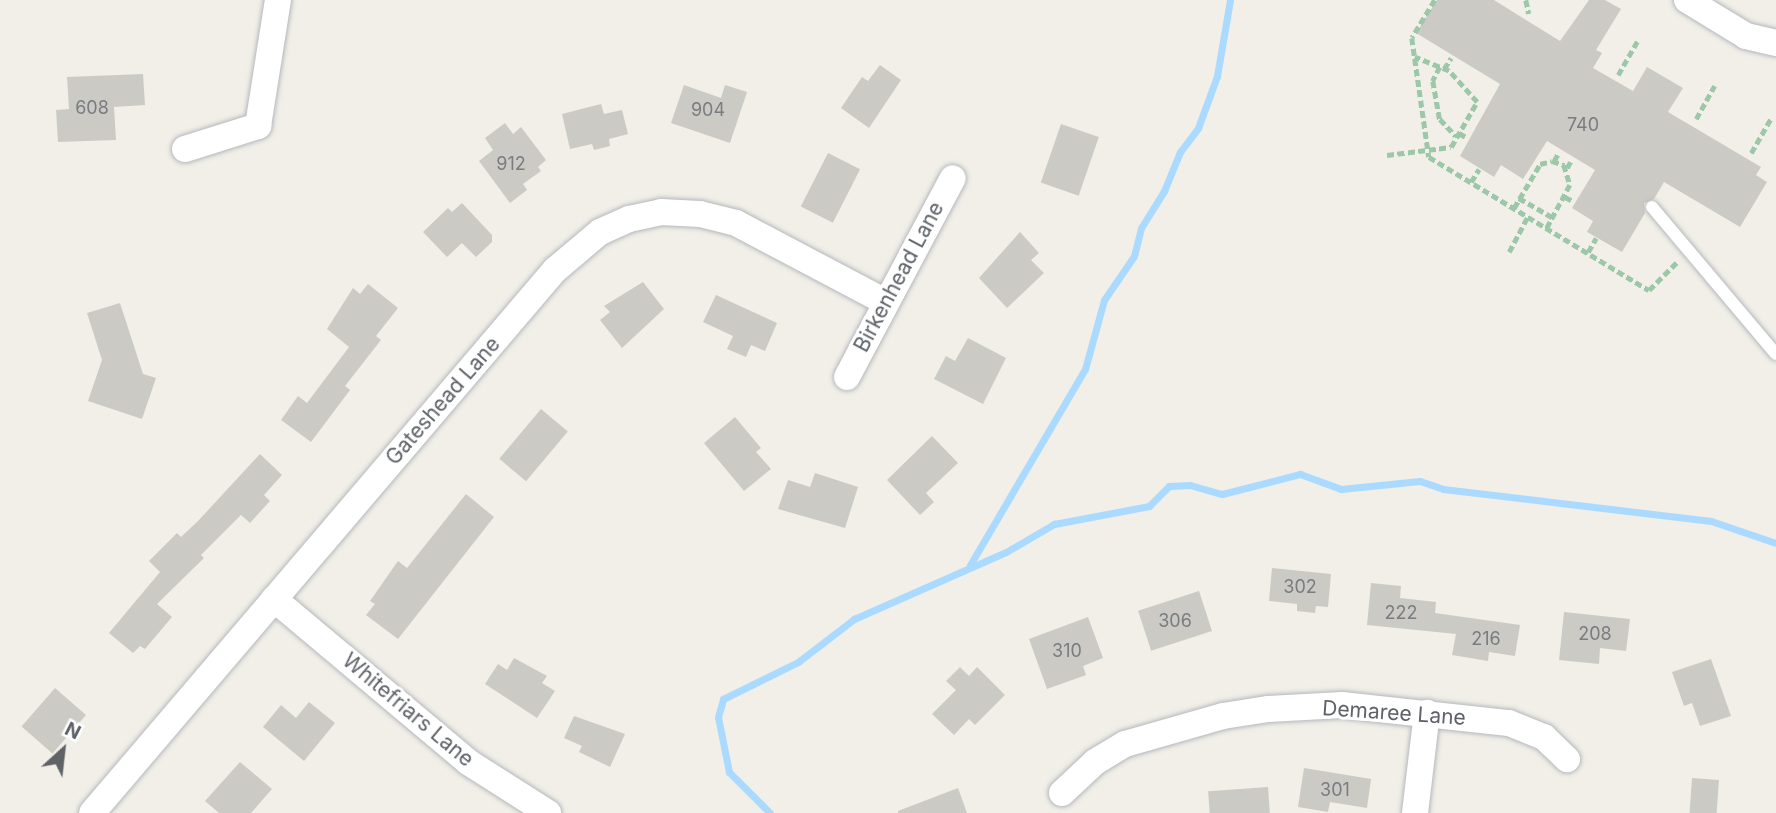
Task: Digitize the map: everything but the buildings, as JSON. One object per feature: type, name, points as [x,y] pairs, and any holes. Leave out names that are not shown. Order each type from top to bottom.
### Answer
[{"type":"street","points":[[185,149],[258,126],[278,0]]},
{"type":"street","points":[[1687,0],[1746,36],[1776,43]]},
{"type":"street","name":"Birkenhead Lane","points":[[847,377],[884,301],[953,178]]},
{"type":"street","name":"Gateshead Lane","points":[[92,813],[555,270],[579,247],[616,223],[661,212],[700,214],[736,223],[884,301]]},
{"type":"street","name":"Whitefriars Lane","points":[[274,598],[468,762],[548,813]]},
{"type":"street","name":"Demaree Lane","points":[[1062,793],[1095,762],[1125,744],[1223,716],[1342,705],[1427,713],[1524,728],[1544,737],[1567,759]]},
{"type":"street","points":[[1415,813],[1427,713]]},
{"type":"lane","points":[[1652,207],[1776,354]]},
{"type":"path","points":[[1435,0],[1412,38],[1429,157],[1649,290],[1689,251]]},
{"type":"path","points":[[1525,0],[1529,14]]},
{"type":"path","points":[[1618,75],[1638,40]]},
{"type":"path","points":[[1387,155],[1451,147],[1477,102],[1442,68],[1415,57]]},
{"type":"path","points":[[1451,58],[1433,80],[1440,119],[1458,135],[1466,137]]},
{"type":"path","points":[[1696,119],[1714,86]]},
{"type":"path","points":[[1751,153],[1771,119]]},
{"type":"path","points":[[1514,208],[1536,169],[1554,161],[1559,152]]},
{"type":"path","points":[[1567,168],[1572,159]]},
{"type":"path","points":[[1547,228],[1571,180],[1567,168],[1554,161]]},
{"type":"path","points":[[1471,182],[1479,169]]},
{"type":"path","points":[[1564,197],[1573,201]]},
{"type":"path","points":[[1519,198],[1553,218]]},
{"type":"path","points":[[1508,252],[1528,216]]},
{"type":"path","points":[[1588,252],[1596,238]]},
{"type":"waterway","points":[[970,565],[1085,369],[1104,300],[1134,256],[1141,228],[1164,191],[1180,152],[1198,128],[1217,76],[1230,0]]},
{"type":"waterway","points":[[770,813],[729,772],[718,717],[723,699],[798,662],[854,619],[1006,552],[1054,524],[1149,506],[1169,486],[1190,485],[1222,494],[1300,474],[1341,489],[1420,481],[1443,489],[1711,521],[1776,543]]}]
